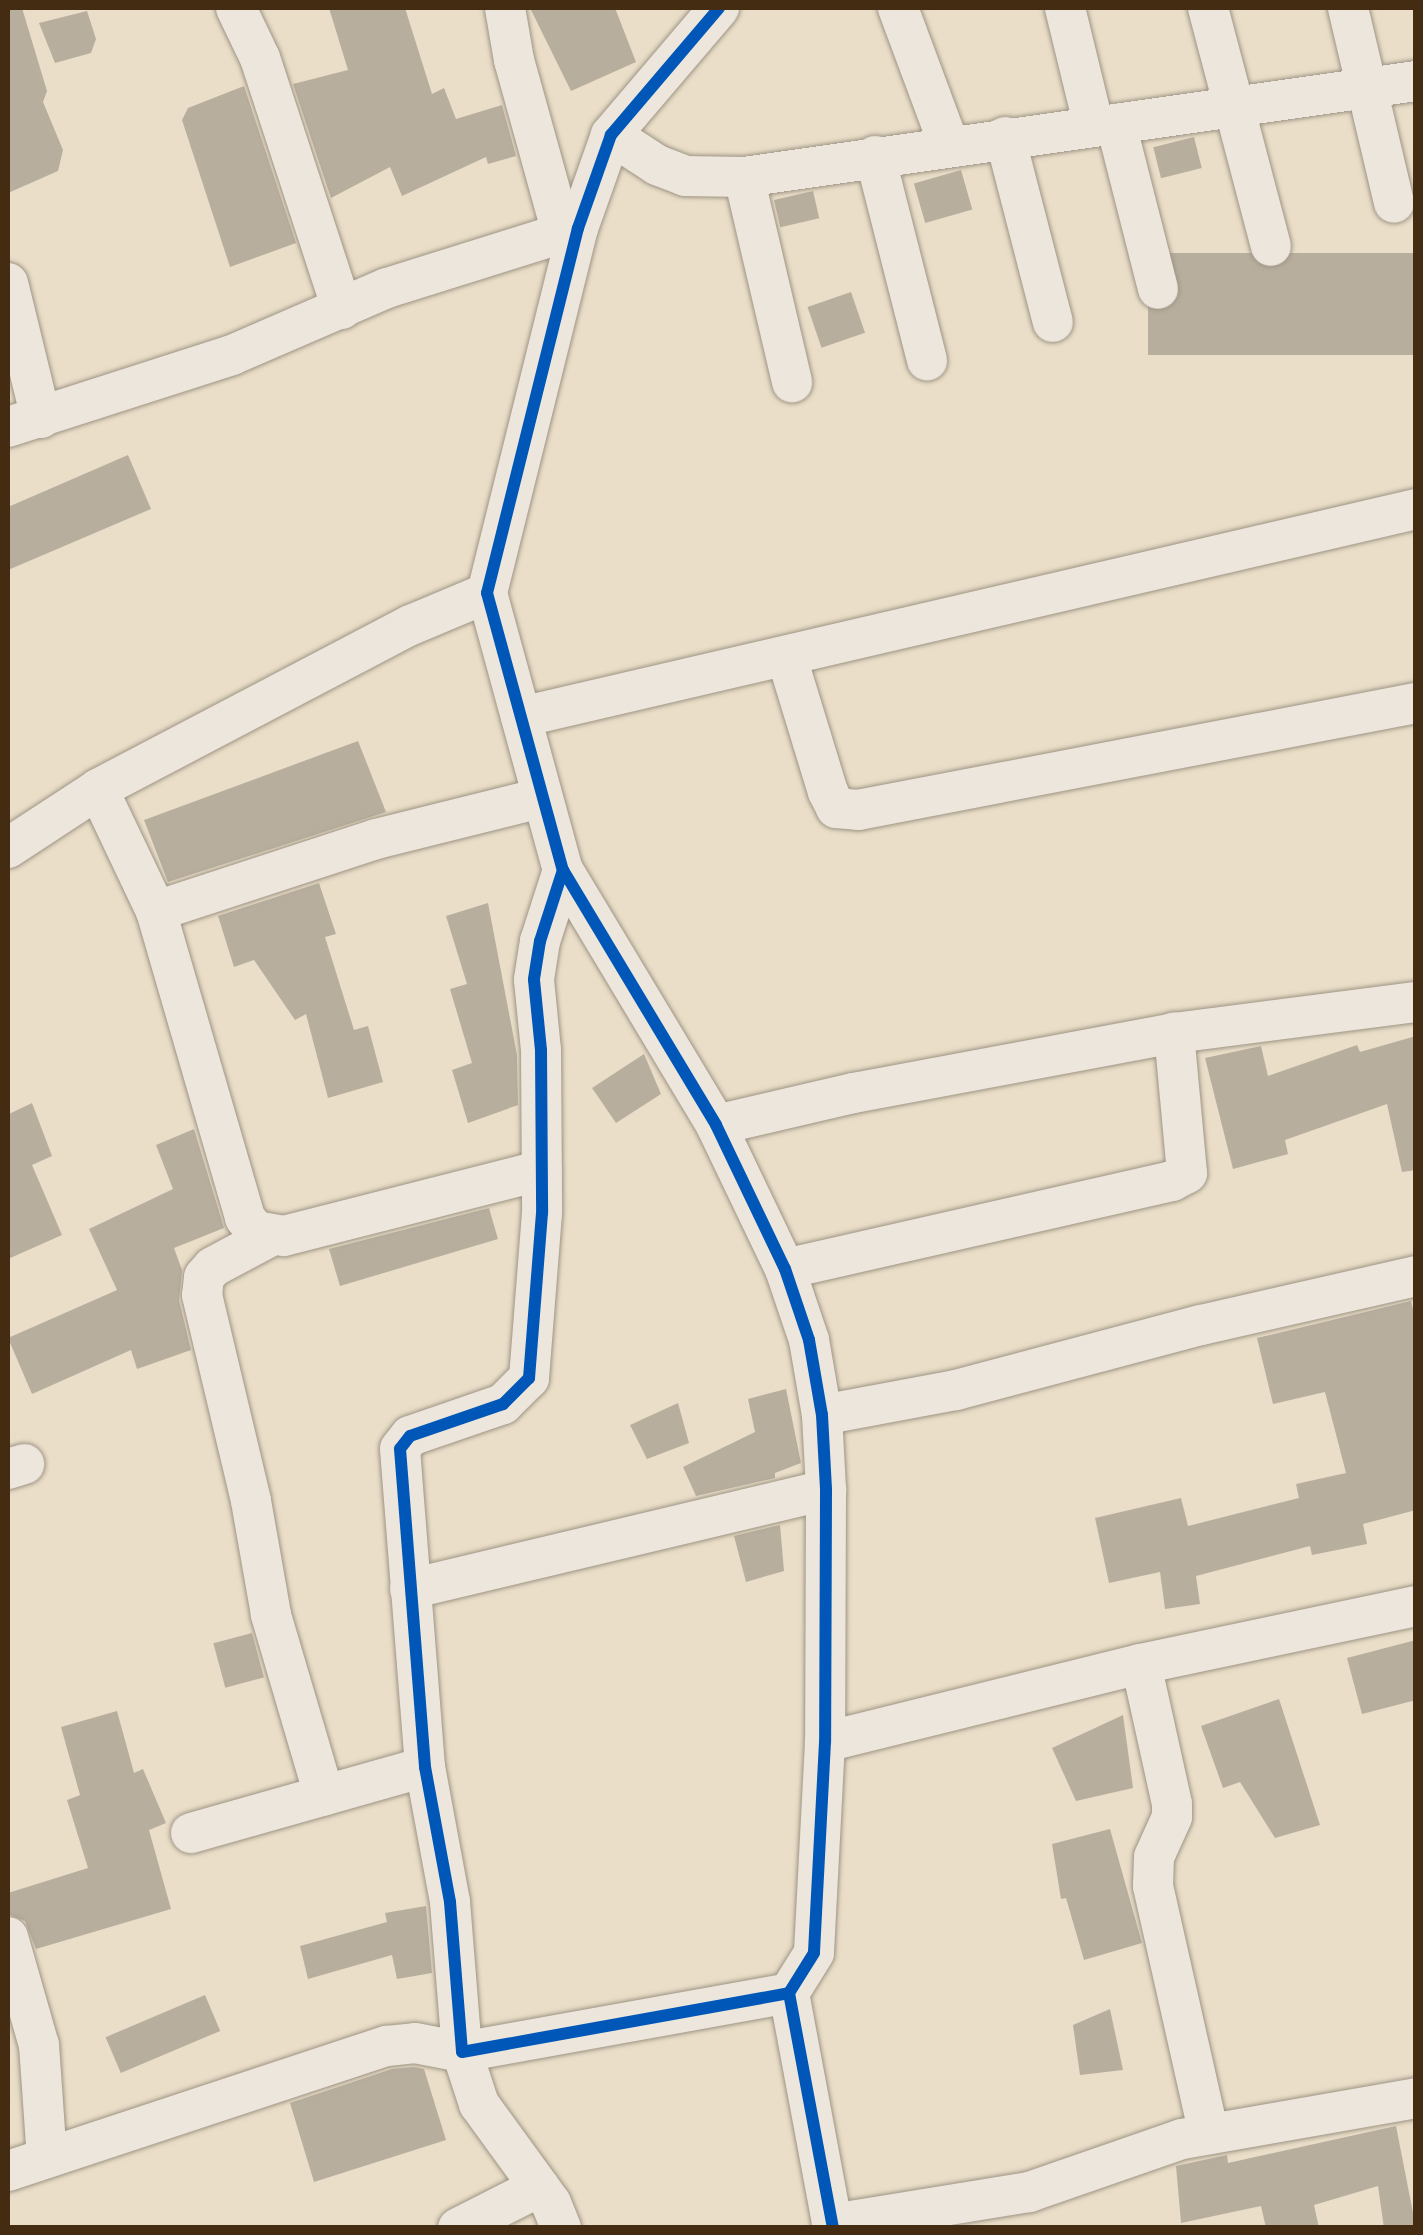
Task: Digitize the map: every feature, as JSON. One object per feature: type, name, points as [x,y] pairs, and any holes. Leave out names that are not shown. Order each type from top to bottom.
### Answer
[{"type":"street","points":[[236,8],[260,58],[342,309]]},
{"type":"street","points":[[505,8],[514,60],[570,231]]},
{"type":"street","points":[[719,8],[612,136],[570,231],[487,592],[563,870],[716,1125],[785,1269],[809,1340],[822,1415],[826,1490],[825,1742],[814,1953],[788,1993],[833,2226],[1029,2192],[1209,2134],[1416,2098]]},
{"type":"street","points":[[898,8],[949,145]]},
{"type":"street","points":[[1064,8],[1158,288]]},
{"type":"street","points":[[1208,8],[1271,246]]},
{"type":"street","points":[[1348,8],[1394,203]]},
{"type":"street","points":[[612,136],[657,165],[685,176],[744,178],[949,145],[1416,81]]},
{"type":"street","points":[[1005,138],[1053,322]]},
{"type":"street","points":[[875,156],[927,360]]},
{"type":"street","points":[[744,178],[792,382]]},
{"type":"street","points":[[8,283],[24,422],[232,355],[387,288],[570,231]]},
{"type":"street","points":[[521,717],[786,658],[1076,584],[1416,508]]},
{"type":"street","points":[[8,848],[98,789],[411,625],[487,592]]},
{"type":"street","points":[[786,658],[828,792],[836,808],[858,810],[1416,702]]},
{"type":"street","points":[[98,789],[156,910],[245,1218],[269,1236]]},
{"type":"street","points":[[156,910],[376,839],[541,798]]},
{"type":"street","points":[[561,2228],[539,2187],[479,2104],[462,2052],[450,1902],[425,1767],[400,1449],[410,1436],[503,1404],[530,1378],[542,1170],[542,1050],[534,980],[540,941],[563,870]]},
{"type":"street","points":[[716,1125],[854,1092],[1174,1033],[1416,1002]]},
{"type":"street","points":[[785,1269],[1172,1181],[1187,1173],[1174,1033]]},
{"type":"street","points":[[324,1796],[263,1581],[251,1501],[202,1295],[204,1277],[213,1267],[269,1236],[542,1170]]},
{"type":"street","points":[[822,1415],[956,1390],[1201,1325],[1416,1276]]},
{"type":"street","points":[[410,1589],[826,1490]]},
{"type":"street","points":[[825,1742],[1141,1664],[1416,1606]]},
{"type":"street","points":[[1141,1664],[1172,1804],[1172,1817],[1154,1856],[1153,1886],[1209,2134]]},
{"type":"street","points":[[191,1833],[425,1767]]},
{"type":"street","points":[[8,1937],[38,2045],[48,2158]]},
{"type":"street","points":[[8,2171],[387,2046],[415,2043],[462,2052],[788,1993]]},
{"type":"street","points":[[458,2228],[539,2187]]},
{"type":"building","points":[[8,8],[22,8],[47,91],[43,102],[63,150],[58,171],[8,193]]},
{"type":"building","points":[[329,8],[405,8],[432,94],[444,88],[456,119],[502,105],[516,156],[488,164],[486,157],[402,196],[390,167],[331,198],[293,84],[348,70]]},
{"type":"building","points":[[530,8],[615,8],[636,62],[571,91]]},
{"type":"building","points":[[87,11],[96,39],[91,53],[55,63],[39,23]]},
{"type":"building","points":[[244,86],[296,243],[230,267],[182,120],[188,108]]},
{"type":"building","points":[[1194,137],[1202,168],[1161,178],[1153,147]]},
{"type":"building","points":[[961,170],[972,209],[925,223],[914,184]]},
{"type":"building","points":[[813,191],[819,218],[780,227],[774,200]]},
{"type":"building","points":[[1148,253],[1416,253],[1416,355],[1148,355]]},
{"type":"building","points":[[851,292],[865,333],[822,348],[808,307]]},
{"type":"building","points":[[128,455],[151,509],[8,570],[8,507]]},
{"type":"building","points":[[358,741],[386,812],[168,882],[144,820]]},
{"type":"building","points":[[319,883],[336,934],[325,937],[354,1030],[368,1026],[383,1082],[328,1098],[306,1014],[295,1020],[254,960],[234,967],[218,916]]},
{"type":"building","points":[[488,903],[517,1055],[518,1105],[468,1123],[452,1070],[472,1063],[450,989],[467,984],[446,916]]},
{"type":"building","points":[[1416,1036],[1416,1170],[1402,1172],[1387,1104],[1285,1140],[1288,1154],[1233,1169],[1205,1058],[1261,1046],[1268,1076],[1357,1045],[1360,1052]]},
{"type":"building","points":[[644,1054],[661,1094],[616,1123],[592,1088]]},
{"type":"building","points":[[32,1103],[52,1156],[32,1165],[62,1235],[8,1259],[8,1110],[9,1114]]},
{"type":"building","points":[[194,1129],[224,1228],[174,1248],[182,1270],[179,1300],[191,1350],[137,1369],[131,1350],[32,1394],[8,1338],[117,1290],[89,1229],[173,1189],[156,1145]]},
{"type":"building","points":[[489,1208],[498,1239],[340,1286],[329,1249]]},
{"type":"building","points":[[1411,1301],[1416,1321],[1416,1510],[1363,1524],[1367,1544],[1312,1555],[1310,1546],[1196,1576],[1200,1604],[1165,1609],[1160,1572],[1109,1583],[1095,1518],[1181,1498],[1188,1526],[1299,1498],[1296,1484],[1346,1473],[1325,1392],[1273,1404],[1257,1338]]},
{"type":"building","points":[[786,1389],[801,1463],[775,1473],[775,1478],[696,1496],[683,1467],[755,1432],[748,1399]]},
{"type":"building","points":[[678,1403],[689,1443],[647,1459],[630,1425]]},
{"type":"building","points":[[780,1525],[784,1571],[746,1582],[734,1536]]},
{"type":"building","points":[[252,1633],[264,1677],[225,1688],[213,1643]]},
{"type":"building","points":[[1416,1640],[1416,1700],[1362,1714],[1347,1658]]},
{"type":"building","points":[[1279,1699],[1320,1825],[1275,1838],[1240,1782],[1223,1788],[1201,1726]]},
{"type":"building","points":[[117,1711],[134,1773],[143,1769],[166,1823],[149,1830],[171,1909],[36,1949],[25,1921],[8,1914],[8,1893],[88,1868],[67,1800],[80,1795],[61,1727]]},
{"type":"building","points":[[1123,1715],[1133,1788],[1076,1801],[1052,1748]]},
{"type":"building","points":[[1110,1829],[1142,1943],[1084,1960],[1066,1898],[1061,1899],[1052,1844]]},
{"type":"building","points":[[426,1906],[432,1973],[397,1979],[392,1955],[308,1979],[300,1946],[387,1922],[385,1913]]},
{"type":"building","points":[[205,1995],[220,2031],[121,2073],[106,2037]]},
{"type":"building","points":[[1110,2009],[1123,2070],[1080,2075],[1073,2025]]},
{"type":"building","points":[[392,2069],[424,2069],[446,2140],[314,2182],[290,2103]]},
{"type":"building","points":[[1396,2126],[1416,2228],[1384,2228],[1378,2186],[1314,2205],[1319,2228],[1266,2228],[1261,2206],[1181,2223],[1176,2166],[1227,2155],[1228,2163]]},
{"type":"cycle path","points":[[719,8],[611,135],[578,228],[487,593],[563,870],[716,1125],[785,1269],[809,1340],[822,1415],[826,1490],[825,1742],[814,1953],[789,1993],[833,2228]]},
{"type":"cycle path","points":[[563,870],[540,941],[534,980],[541,1050],[542,1213],[529,1378],[503,1404],[410,1436],[400,1449],[425,1767],[450,1902],[462,2052],[789,1993]]}]
